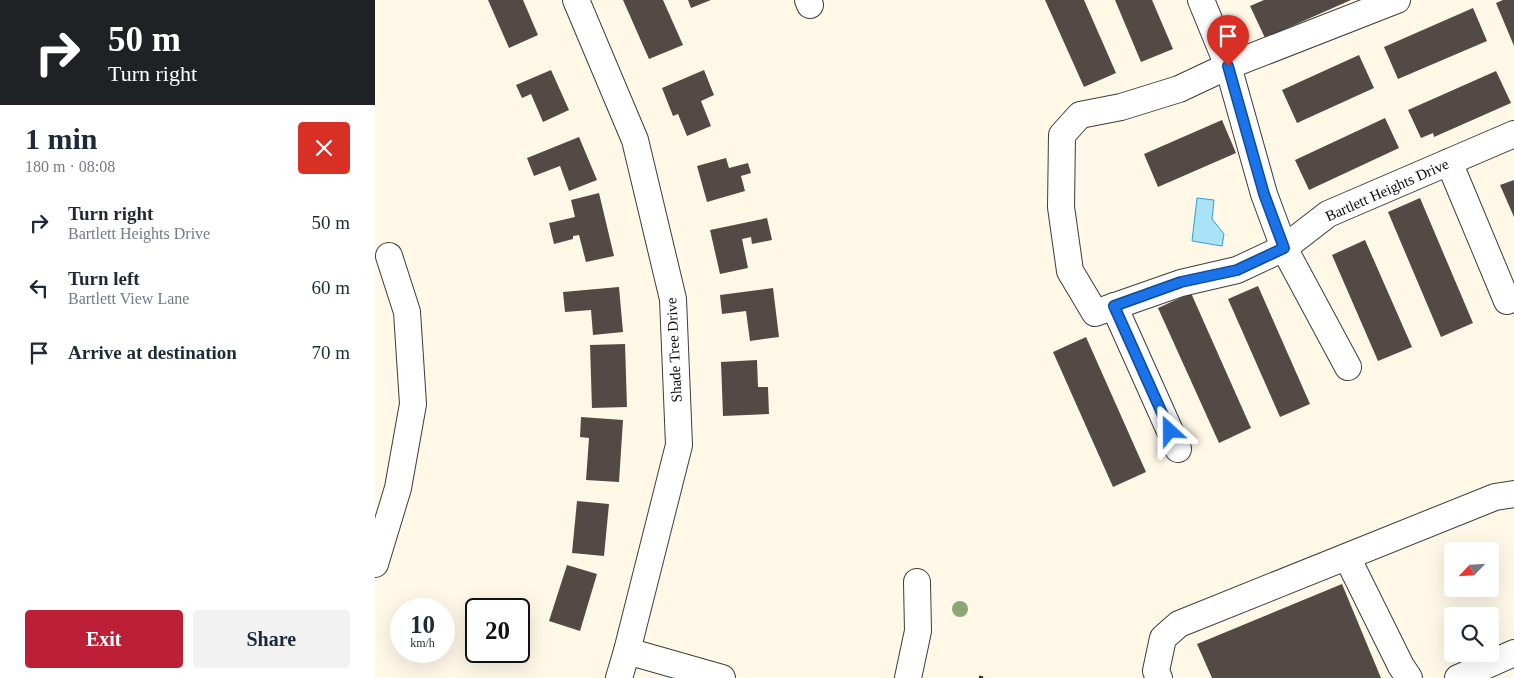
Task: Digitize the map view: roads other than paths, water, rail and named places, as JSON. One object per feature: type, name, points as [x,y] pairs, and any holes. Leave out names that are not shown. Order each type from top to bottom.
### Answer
[{"type":"street","name":"Shade Tree Drive","points":[[576,0],[635,140],[673,299],[679,445],[619,678]]},
{"type":"street","points":[[1201,0],[1228,66],[1264,194],[1284,248],[1348,367]]},
{"type":"street","points":[[1178,449],[1105,309],[1070,271],[1061,207],[1062,135],[1079,115],[1121,107],[1179,89],[1228,66],[1393,1]]},
{"type":"street","name":"Bartlett Heights Drive","points":[[1105,309],[1181,282],[1237,270],[1284,248],[1328,214],[1514,134]]},
{"type":"street","points":[[1449,162],[1507,301]]},
{"type":"street","points":[[375,564],[398,488],[413,404],[407,312],[389,256]]},
{"type":"street","points":[[1159,678],[1156,671],[1163,638],[1179,624],[1495,497],[1514,494]]},
{"type":"street","points":[[1347,556],[1401,666],[1409,678]]},
{"type":"street","points":[[908,678],[918,631],[917,582]]},
{"type":"street","points":[[627,651],[722,678]]},
{"type":"street","points":[[1457,678],[1514,653]]},
{"type":"water","points":[[1197,198],[1214,200],[1212,219],[1224,234],[1222,246],[1192,241]]}]
